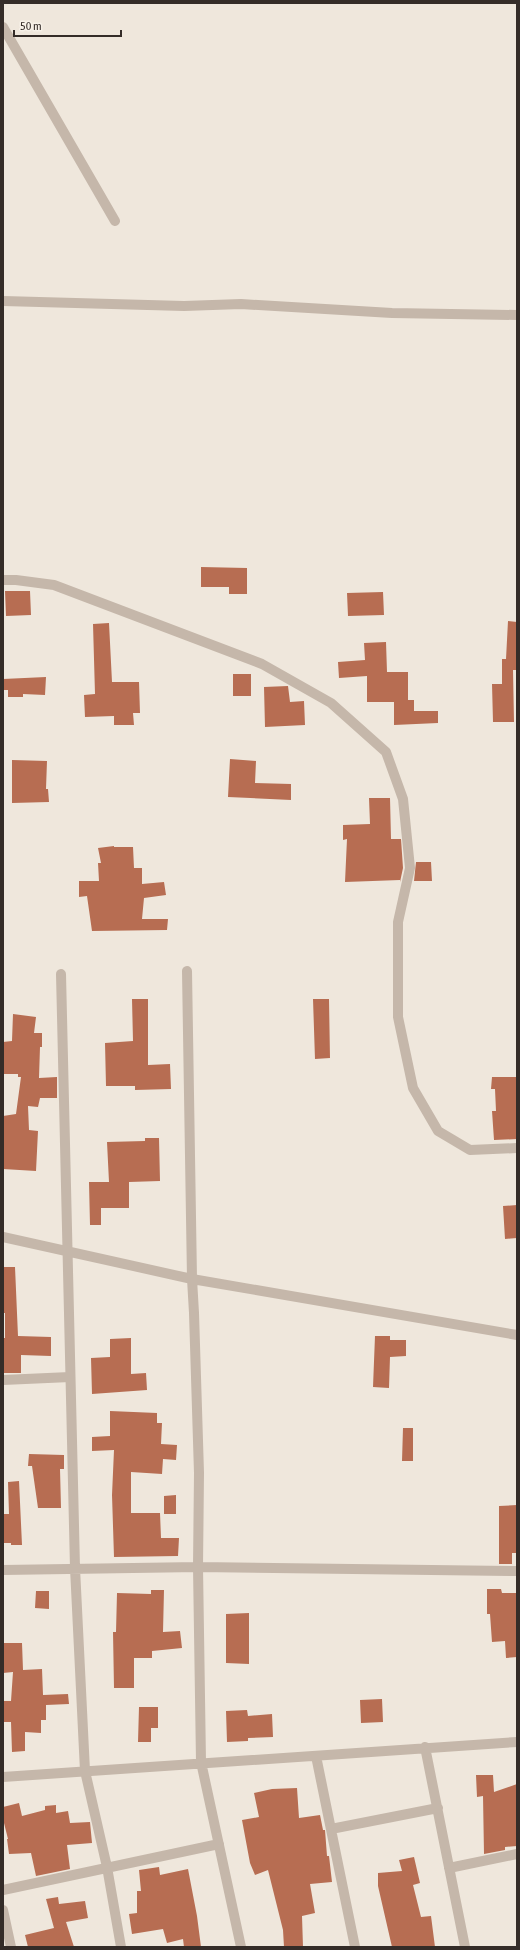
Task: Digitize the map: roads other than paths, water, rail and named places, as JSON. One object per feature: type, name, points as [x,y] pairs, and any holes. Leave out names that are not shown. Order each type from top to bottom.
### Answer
[{"type":"street","points":[[3,27],[115,221]]},
{"type":"street","points":[[3,301],[184,306],[241,304],[392,314],[517,315]]},
{"type":"street","points":[[3,580],[54,585],[262,664],[331,703],[386,752],[403,799],[410,868],[398,922],[398,1017],[413,1088],[438,1131],[470,1150],[517,1148]]},
{"type":"street","points":[[187,971],[192,1279],[199,1473],[198,1567],[200,1762],[220,1844],[241,1947]]},
{"type":"street","points":[[61,974],[75,1568],[85,1771],[107,1867],[121,1947]]},
{"type":"street","points":[[3,1236],[192,1279],[517,1335]]},
{"type":"street","points":[[3,1380],[70,1377]]},
{"type":"street","points":[[3,1570],[198,1567],[517,1571]]},
{"type":"street","points":[[3,1777],[200,1762],[316,1756],[425,1747],[517,1742]]},
{"type":"street","points":[[425,1747],[465,1947]]},
{"type":"street","points":[[316,1756],[355,1947]]},
{"type":"street","points":[[331,1829],[438,1808]]},
{"type":"street","points":[[3,1890],[220,1844]]},
{"type":"street","points":[[449,1868],[517,1854]]},
{"type":"street","points":[[3,1910],[11,1947]]}]
